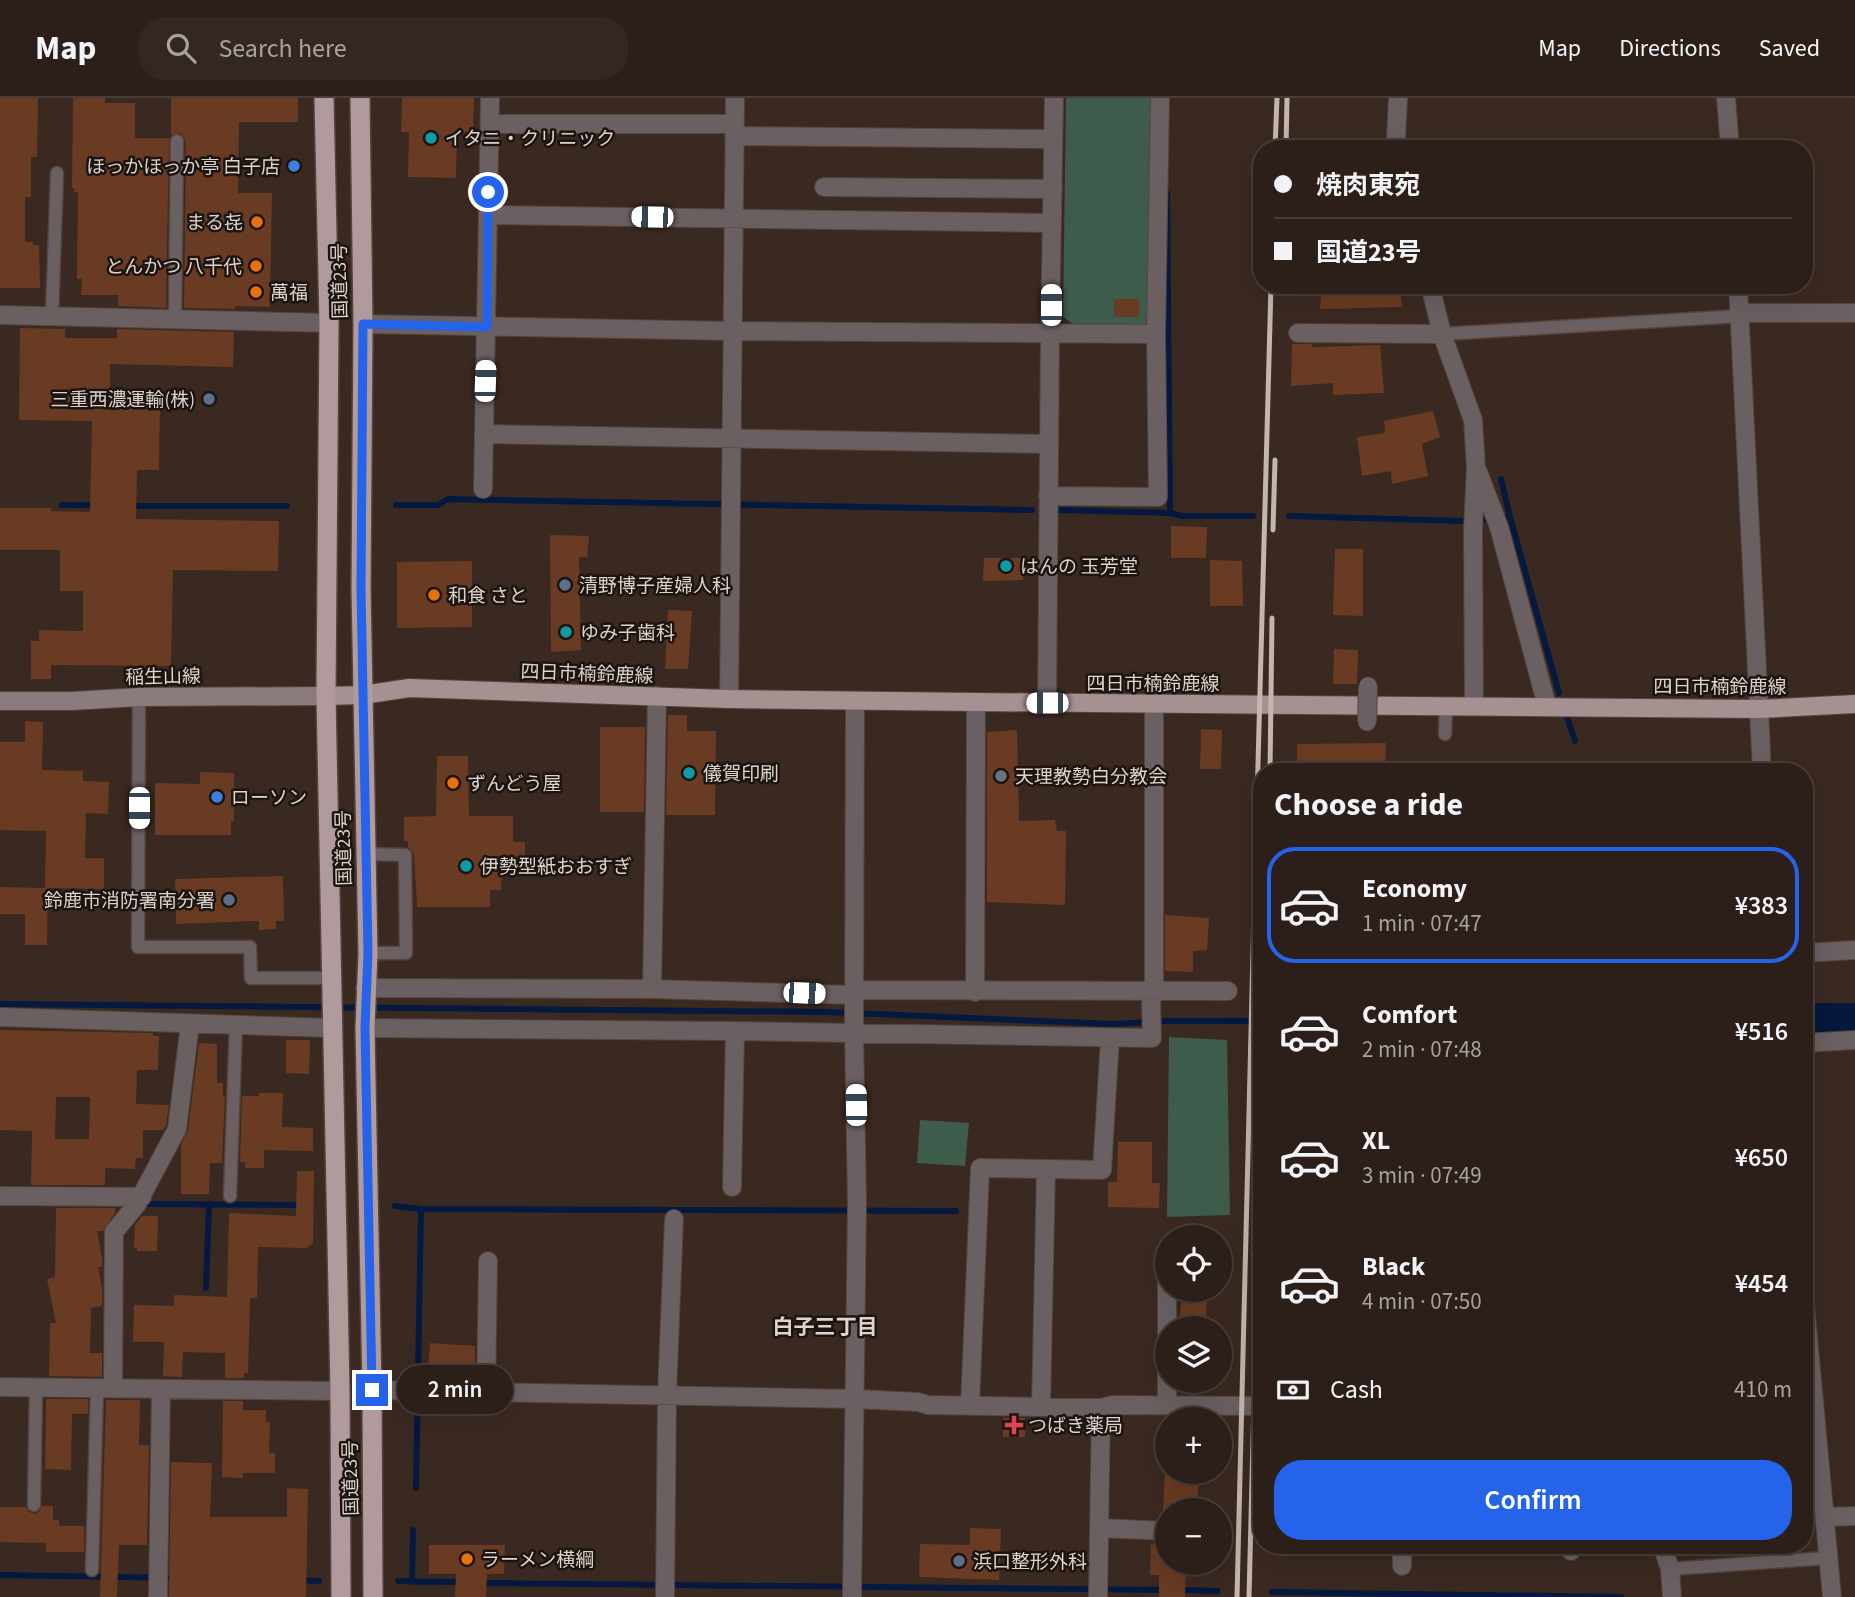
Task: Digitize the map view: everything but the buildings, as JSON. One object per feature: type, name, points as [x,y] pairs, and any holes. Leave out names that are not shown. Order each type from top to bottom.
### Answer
[{"type":"highway","name":"国道23号","points":[[324,98],[328,323],[326,696],[340,1391],[341,1597]]},
{"type":"highway","name":"国道23号","points":[[360,98],[363,324],[361,589],[368,953],[365,1023],[373,1597]]},
{"type":"main road","name":"四日市楠鈴鹿線","points":[[326,696],[363,695],[409,688],[855,701],[1759,709],[1855,704]]},
{"type":"main road","name":"稲生山線","points":[[0,701],[326,696]]},
{"type":"street","points":[[483,489],[490,98]]},
{"type":"street","points":[[729,699],[734,98]]},
{"type":"street","points":[[1047,703],[1054,98]]},
{"type":"street","points":[[1048,497],[1158,498],[1156,334],[1160,98]]},
{"type":"street","points":[[1396,140],[1398,98]]},
{"type":"street","points":[[1726,98],[1729,140]]},
{"type":"street","points":[[490,124],[1053,139]]},
{"type":"street","points":[[824,187],[1053,189]]},
{"type":"street","points":[[488,215],[1052,223]]},
{"type":"street","points":[[1432,294],[1442,334],[1474,420],[1474,706]]},
{"type":"street","points":[[1739,294],[1762,763]]},
{"type":"street","points":[[1740,314],[1855,313]]},
{"type":"street","points":[[0,315],[328,323]]},
{"type":"street","points":[[363,324],[733,331],[1156,334]]},
{"type":"street","points":[[1298,333],[1442,334]]},
{"type":"street","points":[[484,434],[1048,444]]},
{"type":"street","points":[[1476,468],[1499,527],[1547,706]]},
{"type":"street","points":[[1367,722],[1368,686]]},
{"type":"street","points":[[652,989],[657,696]]},
{"type":"street","points":[[852,1591],[857,1222],[854,995],[855,701]]},
{"type":"street","points":[[975,702],[975,992]]},
{"type":"street","points":[[365,1023],[1152,1038],[1154,703]]},
{"type":"street","points":[[1813,952],[1855,950]]},
{"type":"street","points":[[365,988],[652,989],[854,995],[862,990],[1153,996],[1228,991]]},
{"type":"street","points":[[0,1017],[190,1024],[332,1023]]},
{"type":"street","points":[[105,1388],[114,1232],[142,1197],[177,1129],[190,1024]]},
{"type":"street","points":[[732,1187],[735,1031]]},
{"type":"street","points":[[970,1405],[980,1168],[1102,1170],[1110,1038]]},
{"type":"street","points":[[1813,1042],[1855,1040]]},
{"type":"street","points":[[1041,1406],[1046,1169]]},
{"type":"street","points":[[0,1196],[142,1197]]},
{"type":"street","points":[[665,1589],[667,1395],[674,1219]]},
{"type":"street","points":[[486,1393],[488,1261]]},
{"type":"street","points":[[1167,1302],[1167,1405]]},
{"type":"street","points":[[0,1387],[340,1391]]},
{"type":"street","points":[[158,1584],[161,1389]]},
{"type":"street","points":[[372,1390],[856,1399],[918,1402],[928,1405],[1101,1408],[1113,1405],[1253,1406]]},
{"type":"street","points":[[1813,1390],[1832,1597]]},
{"type":"street","points":[[1098,1590],[1101,1408]]},
{"type":"street","points":[[1825,1517],[1855,1516]]},
{"type":"street","points":[[1100,1528],[1155,1530]]},
{"type":"street","points":[[1402,1554],[1402,1566]]},
{"type":"street","points":[[1665,1554],[1670,1569],[1672,1597]]},
{"type":"lane","points":[[175,318],[177,141]]},
{"type":"lane","points":[[52,315],[57,173]]},
{"type":"lane","points":[[1442,334],[1740,314]]},
{"type":"lane","points":[[139,697],[138,947],[250,947],[251,978],[332,985]]},
{"type":"lane","points":[[1445,734],[1446,705]]},
{"type":"lane","points":[[366,854],[405,855],[406,953],[368,953]]},
{"type":"lane","points":[[230,1196],[236,1024]]},
{"type":"lane","points":[[34,1505],[36,1387]]},
{"type":"lane","points":[[92,1570],[105,1388]]},
{"type":"lane","points":[[1670,1569],[1827,1558]]},
{"type":"green space","points":[[1066,98],[1154,98],[1153,313],[1146,324],[1073,324],[1063,317]]},
{"type":"green space","points":[[1169,1037],[1227,1040],[1230,1215],[1167,1217]]},
{"type":"green space","points":[[920,1120],[969,1123],[965,1166],[917,1163]]},
{"type":"waterway","points":[[1167,193],[1170,513]]},
{"type":"waterway","points":[[1501,479],[1510,517]]},
{"type":"waterway","points":[[396,505],[438,505],[448,499],[1032,510]]},
{"type":"waterway","points":[[62,505],[95,505]]},
{"type":"waterway","points":[[131,506],[287,506]]},
{"type":"waterway","points":[[1059,510],[1170,513],[1182,516],[1253,516]]},
{"type":"waterway","points":[[1289,516],[1462,521],[1510,517],[1559,693]]},
{"type":"waterway","points":[[1567,717],[1575,741]]},
{"type":"waterway","points":[[0,1004],[827,1012],[1113,1024],[1253,1021]]},
{"type":"waterway","points":[[1813,1022],[1855,1022]]},
{"type":"waterway","points":[[144,1204],[303,1205]]},
{"type":"waterway","points":[[206,1288],[209,1204]]},
{"type":"waterway","points":[[395,1206],[421,1209]]},
{"type":"waterway","points":[[416,1488],[421,1209],[956,1211]]},
{"type":"waterway","points":[[412,1582],[413,1530]]},
{"type":"waterway","points":[[0,1575],[177,1578]]},
{"type":"waterway","points":[[299,1580],[319,1581]]},
{"type":"waterway","points":[[398,1581],[463,1582]]},
{"type":"waterway","points":[[481,1583],[1167,1590]]},
{"type":"waterway","points":[[1177,1590],[1217,1591]]},
{"type":"waterway","points":[[1272,1592],[1621,1597]]},
{"type":"railway","points":[[1275,140],[1277,98]]},
{"type":"railway","points":[[1286,140],[1287,98]]},
{"type":"railway","points":[[1257,763],[1271,294]]},
{"type":"railway","points":[[1273,530],[1275,460]]},
{"type":"railway","points":[[1270,763],[1272,618]]},
{"type":"railway","points":[[1237,1597],[1253,941]]},
{"type":"railway","points":[[1249,1597],[1253,1440]]},
{"type":"place","name":"イタニ・クリニック","points":[[431,138]]},
{"type":"place","name":"ほっかほっか亭 白子店","points":[[294,166]]},
{"type":"place","name":"まる㐂","points":[[257,222]]},
{"type":"place","name":"とんかつ 八千代","points":[[256,266]]},
{"type":"place","name":"萬福","points":[[256,292]]},
{"type":"place","name":"三重西濃運輸(株)","points":[[209,399]]},
{"type":"place","name":"はんの 玉芳堂","points":[[1006,566]]},
{"type":"place","name":"清野博子産婦人科","points":[[565,585]]},
{"type":"place","name":"和食 さと","points":[[434,595]]},
{"type":"place","name":"ゆみ子歯科","points":[[566,632]]},
{"type":"place","name":"儀賀印刷","points":[[689,773]]},
{"type":"place","name":"天理教勢白分教会","points":[[1001,776]]},
{"type":"place","name":"ずんどう屋","points":[[453,783]]},
{"type":"place","name":"ローソン","points":[[217,797]]},
{"type":"place","name":"伊勢型紙おおすぎ","points":[[466,866]]},
{"type":"place","name":"鈴鹿市消防署南分署","points":[[229,900]]},
{"type":"place","name":"つばき薬局","points":[[1014,1425]]},
{"type":"place","name":"ラーメン横綱","points":[[467,1559]]},
{"type":"place","name":"浜口整形外科","points":[[959,1561]]},
{"type":"district","name":"白子三丁目","points":[[825,1327]]},
{"type":"route","points":[[372,1390],[365,1028],[368,953],[365,724],[361,589],[363,324],[487,327],[488,192]]}]
